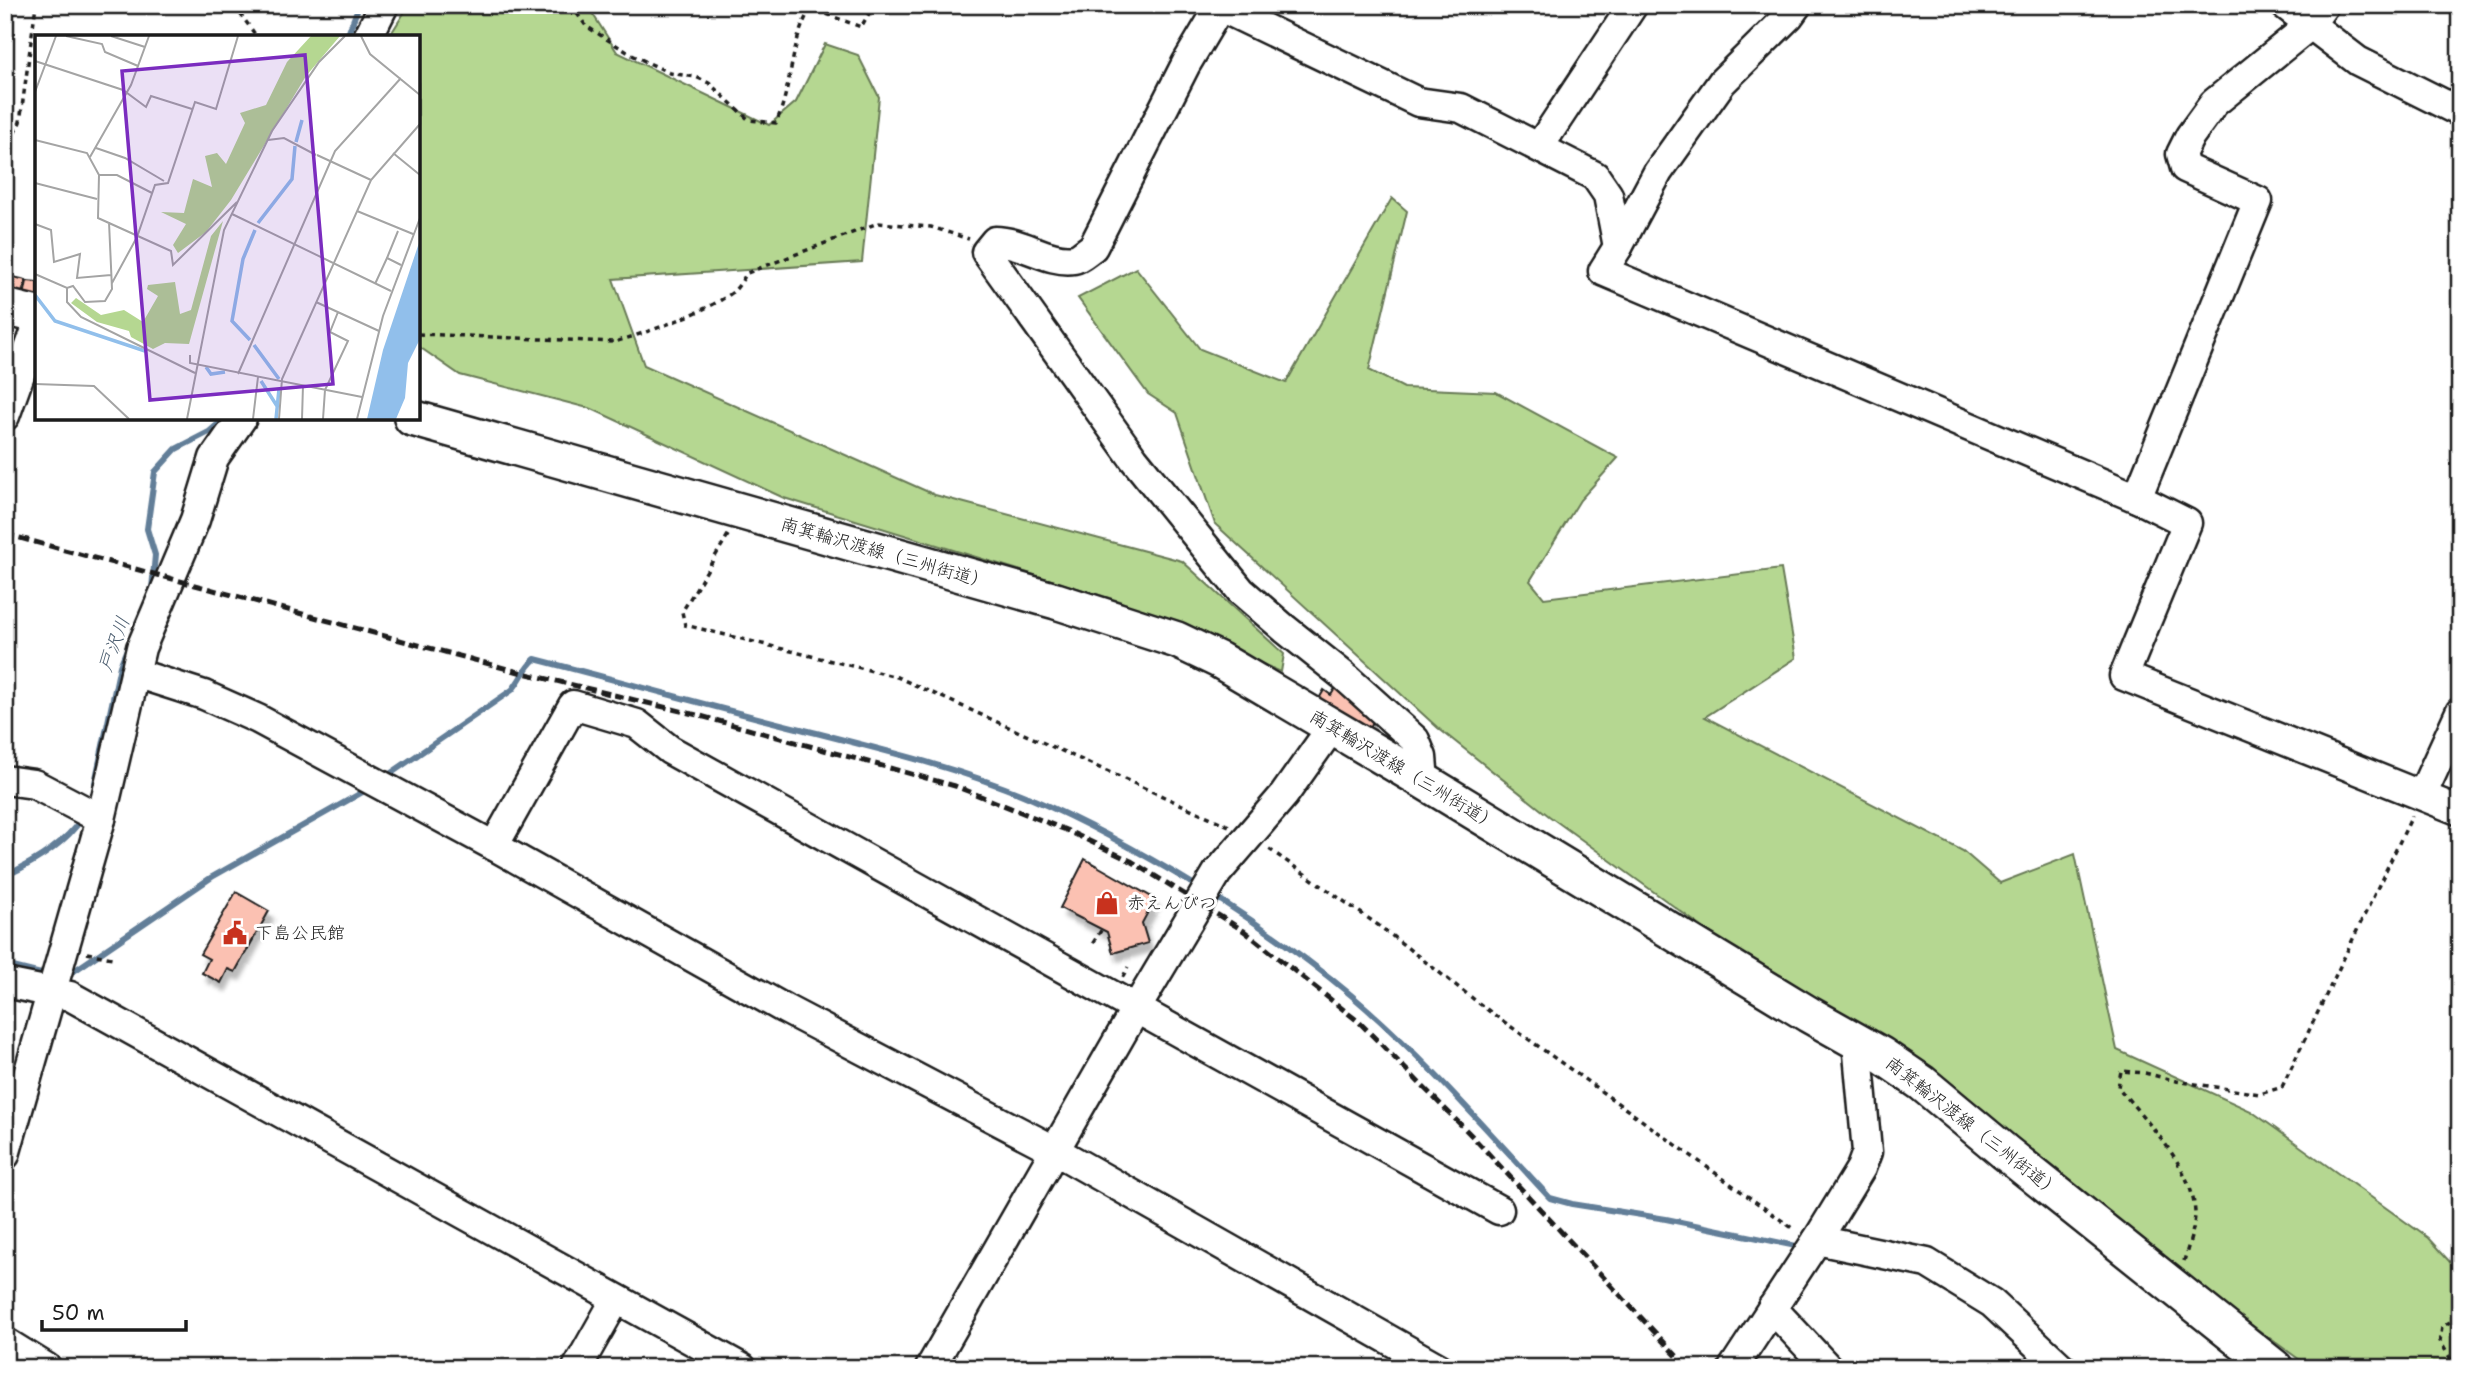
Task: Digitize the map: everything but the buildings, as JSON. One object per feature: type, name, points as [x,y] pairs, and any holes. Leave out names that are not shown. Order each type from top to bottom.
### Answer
[{"type":"main road","points":[[5,307],[35,314]]},
{"type":"main road","name":"南箕輪沢渡線（三州街道）","points":[[419,420],[1114,619],[1178,640],[1219,660],[1881,1055],[1923,1083],[2275,1368]]},
{"type":"street","points":[[369,35],[384,5]]},
{"type":"street","points":[[1539,147],[1633,5]]},
{"type":"street","points":[[1797,5],[1722,82],[1658,172],[1603,271],[2137,498],[2187,523],[2124,676],[2460,811]]},
{"type":"street","points":[[2285,5],[2317,15],[2358,61],[2460,112]]},
{"type":"street","points":[[1419,778],[1423,769],[1422,757],[1415,740],[1344,676],[1241,591],[1134,459],[986,252],[995,241],[1011,241],[1051,257],[1075,259],[1093,247],[1186,64],[1219,6],[1418,102],[1461,108],[1595,176],[1608,195],[1618,247]]},
{"type":"street","points":[[2137,498],[2259,201],[2185,168],[2181,155],[2190,136],[2214,103],[2317,15]]},
{"type":"street","points":[[5,416],[35,333]]},
{"type":"street","points":[[6,1150],[52,992],[91,814],[141,648],[195,520],[214,458],[241,420]]},
{"type":"street","points":[[135,673],[204,695],[258,719],[494,846],[785,1009],[1056,1151],[1439,1368]]},
{"type":"street","points":[[494,846],[573,705],[637,724],[670,750],[1499,1210]]},
{"type":"street","points":[[2422,795],[2460,712]]},
{"type":"street","points":[[930,1368],[1217,873],[1284,795],[1332,727]]},
{"type":"street","points":[[5,780],[34,784],[91,814]]},
{"type":"street","points":[[5,983],[71,996],[742,1368]]},
{"type":"street","points":[[1733,1368],[1861,1168],[1867,1152],[1857,1042]]},
{"type":"street","points":[[1817,1240],[1927,1263],[1992,1303],[2062,1368]]},
{"type":"street","points":[[578,1368],[616,1299]]},
{"type":"street","points":[[1772,1308],[1828,1368]]},
{"type":"street","points":[[5,1342],[47,1368]]},
{"type":"path","points":[[5,137],[15,132],[20,122],[36,5]]},
{"type":"path","points":[[234,5],[256,35]]},
{"type":"path","points":[[571,5],[586,26],[632,55],[670,73],[696,76],[709,83],[749,120],[776,123],[782,109],[800,26],[809,11],[816,10],[861,27],[874,5]]},
{"type":"path","points":[[420,334],[614,342],[638,336],[715,303],[733,291],[747,274],[878,222],[931,227],[991,246]]},
{"type":"path","points":[[2177,1288],[2195,1216],[2192,1189],[2183,1168],[2118,1087],[2121,1071],[2260,1094],[2282,1087],[2422,795]]},
{"type":"path","points":[[1093,943],[1102,929]]},
{"type":"path","points":[[94,955],[112,958]]},
{"type":"path","points":[[2456,1368],[2440,1341],[2442,1327],[2453,1320],[2460,1322]]},
{"type":"green space","points":[[409,5],[587,5],[617,52],[769,125],[796,102],[825,44],[858,55],[879,97],[862,262],[613,279],[644,365],[935,495],[1182,561],[1284,654],[1281,672],[1119,601],[784,498],[592,409],[460,375],[420,347],[420,35],[390,35]]},
{"type":"green space","points":[[1392,198],[1407,211],[1369,370],[1404,388],[1496,392],[1618,458],[1580,500],[1530,581],[1544,598],[1781,569],[1796,658],[1705,717],[1963,851],[2000,883],[2075,854],[2117,1050],[2251,1111],[2428,1238],[2460,1273],[2460,1368],[2311,1368],[1549,816],[1438,728],[1215,524],[1177,413],[1148,394],[1078,298],[1136,268],[1200,349],[1286,383]]},
{"type":"waterway","name":"戸沢川","points":[[348,35],[359,5]]},
{"type":"waterway","name":"戸沢川","points":[[152,589],[155,555],[147,529],[155,472],[176,449],[209,432],[223,420]]},
{"type":"waterway","name":"戸沢川","points":[[95,783],[120,666],[129,644]]},
{"type":"waterway","points":[[384,778],[512,690],[535,659],[888,751],[974,777],[1073,818],[1198,887]]},
{"type":"waterway","points":[[74,971],[212,877],[368,789]]},
{"type":"waterway","name":"戸沢川","points":[[5,876],[48,852],[67,836],[82,818]]},
{"type":"waterway","points":[[1213,897],[1288,946],[1378,1018],[1454,1093],[1550,1198],[1801,1247]]},
{"type":"waterway","points":[[5,965],[45,975]]},
{"type":"railway","points":[[5,534],[519,672],[697,715],[955,786],[1066,830],[1131,861],[1244,931],[1359,1022],[1472,1136],[1688,1368]]},
{"type":"place","name":"赤えんぴつ","points":[[1107,903]]},
{"type":"place","name":"下島公民館","points":[[235,933]]}]
